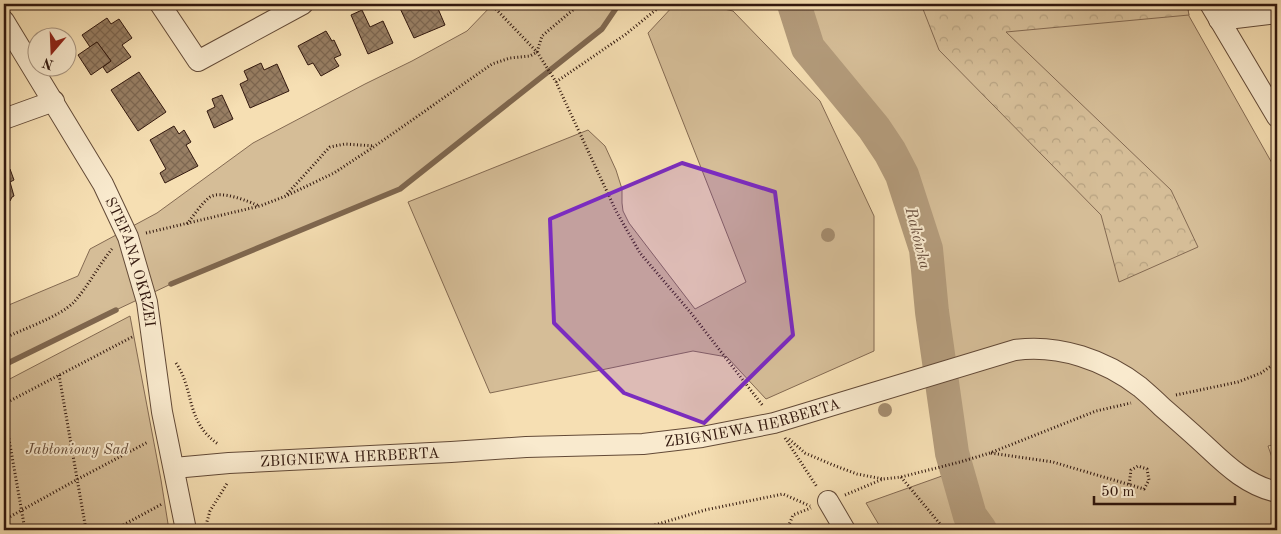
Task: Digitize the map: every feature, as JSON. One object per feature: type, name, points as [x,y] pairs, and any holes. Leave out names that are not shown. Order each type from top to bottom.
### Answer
[{"type":"street","points":[[160,4],[198,61],[303,4]]},
{"type":"street","points":[[1215,12],[1277,13]]},
{"type":"street","points":[[1215,12],[1277,117]]},
{"type":"street","name":"STEFANA OKRZEI","points":[[4,21],[54,101],[102,184],[128,237],[147,302],[162,412],[186,530]]},
{"type":"street","points":[[4,119],[54,101]]},
{"type":"street","name":"ZBIGNIEWA HERBERTA","points":[[174,468],[229,463],[526,447],[643,444],[702,438],[774,423],[915,379],[1023,349],[1058,350],[1092,360],[1116,371],[1140,387],[1230,468],[1248,481],[1262,488],[1277,492]]},
{"type":"street","points":[[821,504],[845,530]]},
{"type":"path","points":[[491,4],[536,52],[556,82],[616,211],[640,254],[691,313],[764,407],[774,423]]},
{"type":"path","points":[[4,338],[63,311],[72,304],[113,248],[128,237],[260,206],[334,173],[492,64],[510,58],[530,56],[536,52],[542,36],[580,4]]},
{"type":"path","points":[[556,82],[626,34],[662,4]]},
{"type":"path","points":[[286,196],[330,147],[346,144],[375,146]]},
{"type":"path","points":[[187,224],[209,198],[214,195],[240,198],[260,206]]},
{"type":"path","points":[[4,404],[134,336]]},
{"type":"path","points":[[787,530],[793,515],[883,479],[901,477],[990,453],[1096,411],[1152,398],[1171,396],[1238,382],[1261,374],[1277,362]]},
{"type":"path","points":[[59,374],[86,530]]},
{"type":"path","points":[[4,411],[25,530]]},
{"type":"path","points":[[821,504],[816,487],[783,434],[805,453],[857,474],[883,479]]},
{"type":"path","points":[[4,520],[153,440]]},
{"type":"path","points":[[990,453],[1053,462],[1144,489],[1149,480],[1147,470],[1138,466],[1131,470],[1129,484]]},
{"type":"path","points":[[901,477],[945,530]]},
{"type":"path","points":[[638,530],[706,510],[783,494],[821,504]]},
{"type":"path","points":[[114,530],[165,503]]},
{"type":"highlighted area","points":[[682,163],[775,192],[793,335],[704,423],[624,393],[554,323],[550,219]]},
{"type":"green space","points":[[493,4],[619,4],[602,29],[400,189],[171,284],[4,365],[4,307],[78,276],[90,249],[157,213],[253,143],[467,31]]},
{"type":"green space","points":[[675,4],[702,4],[733,11],[820,101],[874,216],[874,351],[766,399],[727,357],[693,351],[490,393],[408,202],[588,130],[605,146],[616,170],[622,189],[623,211],[629,223],[695,309],[746,282],[648,33]]},
{"type":"green space","points":[[794,4],[1187,4],[1189,16],[1277,172],[1277,444],[1268,446],[1277,472],[1277,530],[882,530],[866,503],[956,471],[932,312],[926,249],[902,175],[890,152],[874,128],[808,48]]},
{"type":"green space","points":[[921,4],[1187,4],[1189,15],[1006,32],[1171,190],[1198,247],[1119,282],[1101,215],[939,50]]},
{"type":"green space","name":"Jabłoniowy Sad","points":[[130,316],[169,530],[4,530],[4,382]]},
{"type":"building","points":[[398,4],[436,4],[445,25],[414,38]]},
{"type":"building","points":[[362,10],[370,27],[383,21],[393,43],[368,54],[351,15]]},
{"type":"building","points":[[107,18],[111,24],[119,19],[132,38],[122,45],[131,57],[107,73],[103,67],[111,61],[97,42],[90,47],[82,35]]},
{"type":"building","points":[[326,31],[332,41],[334,40],[341,55],[334,58],[339,66],[321,76],[313,63],[308,65],[298,46]]},
{"type":"building","points":[[97,42],[111,61],[91,75],[78,55]]},
{"type":"building","points":[[261,63],[264,70],[277,64],[289,91],[250,108],[240,84],[248,80],[244,71]]},
{"type":"building","points":[[139,72],[166,112],[138,131],[111,90]]},
{"type":"building","points":[[222,95],[233,119],[214,128],[207,111],[215,107],[212,99]]},
{"type":"building","points":[[174,126],[179,134],[184,130],[191,142],[186,145],[198,166],[165,183],[160,173],[166,169],[150,140]]},
{"type":"building","points":[[4,160],[14,180],[10,182],[14,196],[10,201],[4,203]]},
{"type":"waterway","points":[[171,284],[400,189],[602,29],[619,4]]},
{"type":"waterway","name":"Rakówka","points":[[794,4],[808,48],[874,128],[902,175],[926,249],[932,312],[952,453],[970,516],[980,530]]},
{"type":"waterway","points":[[4,365],[116,310]]}]
